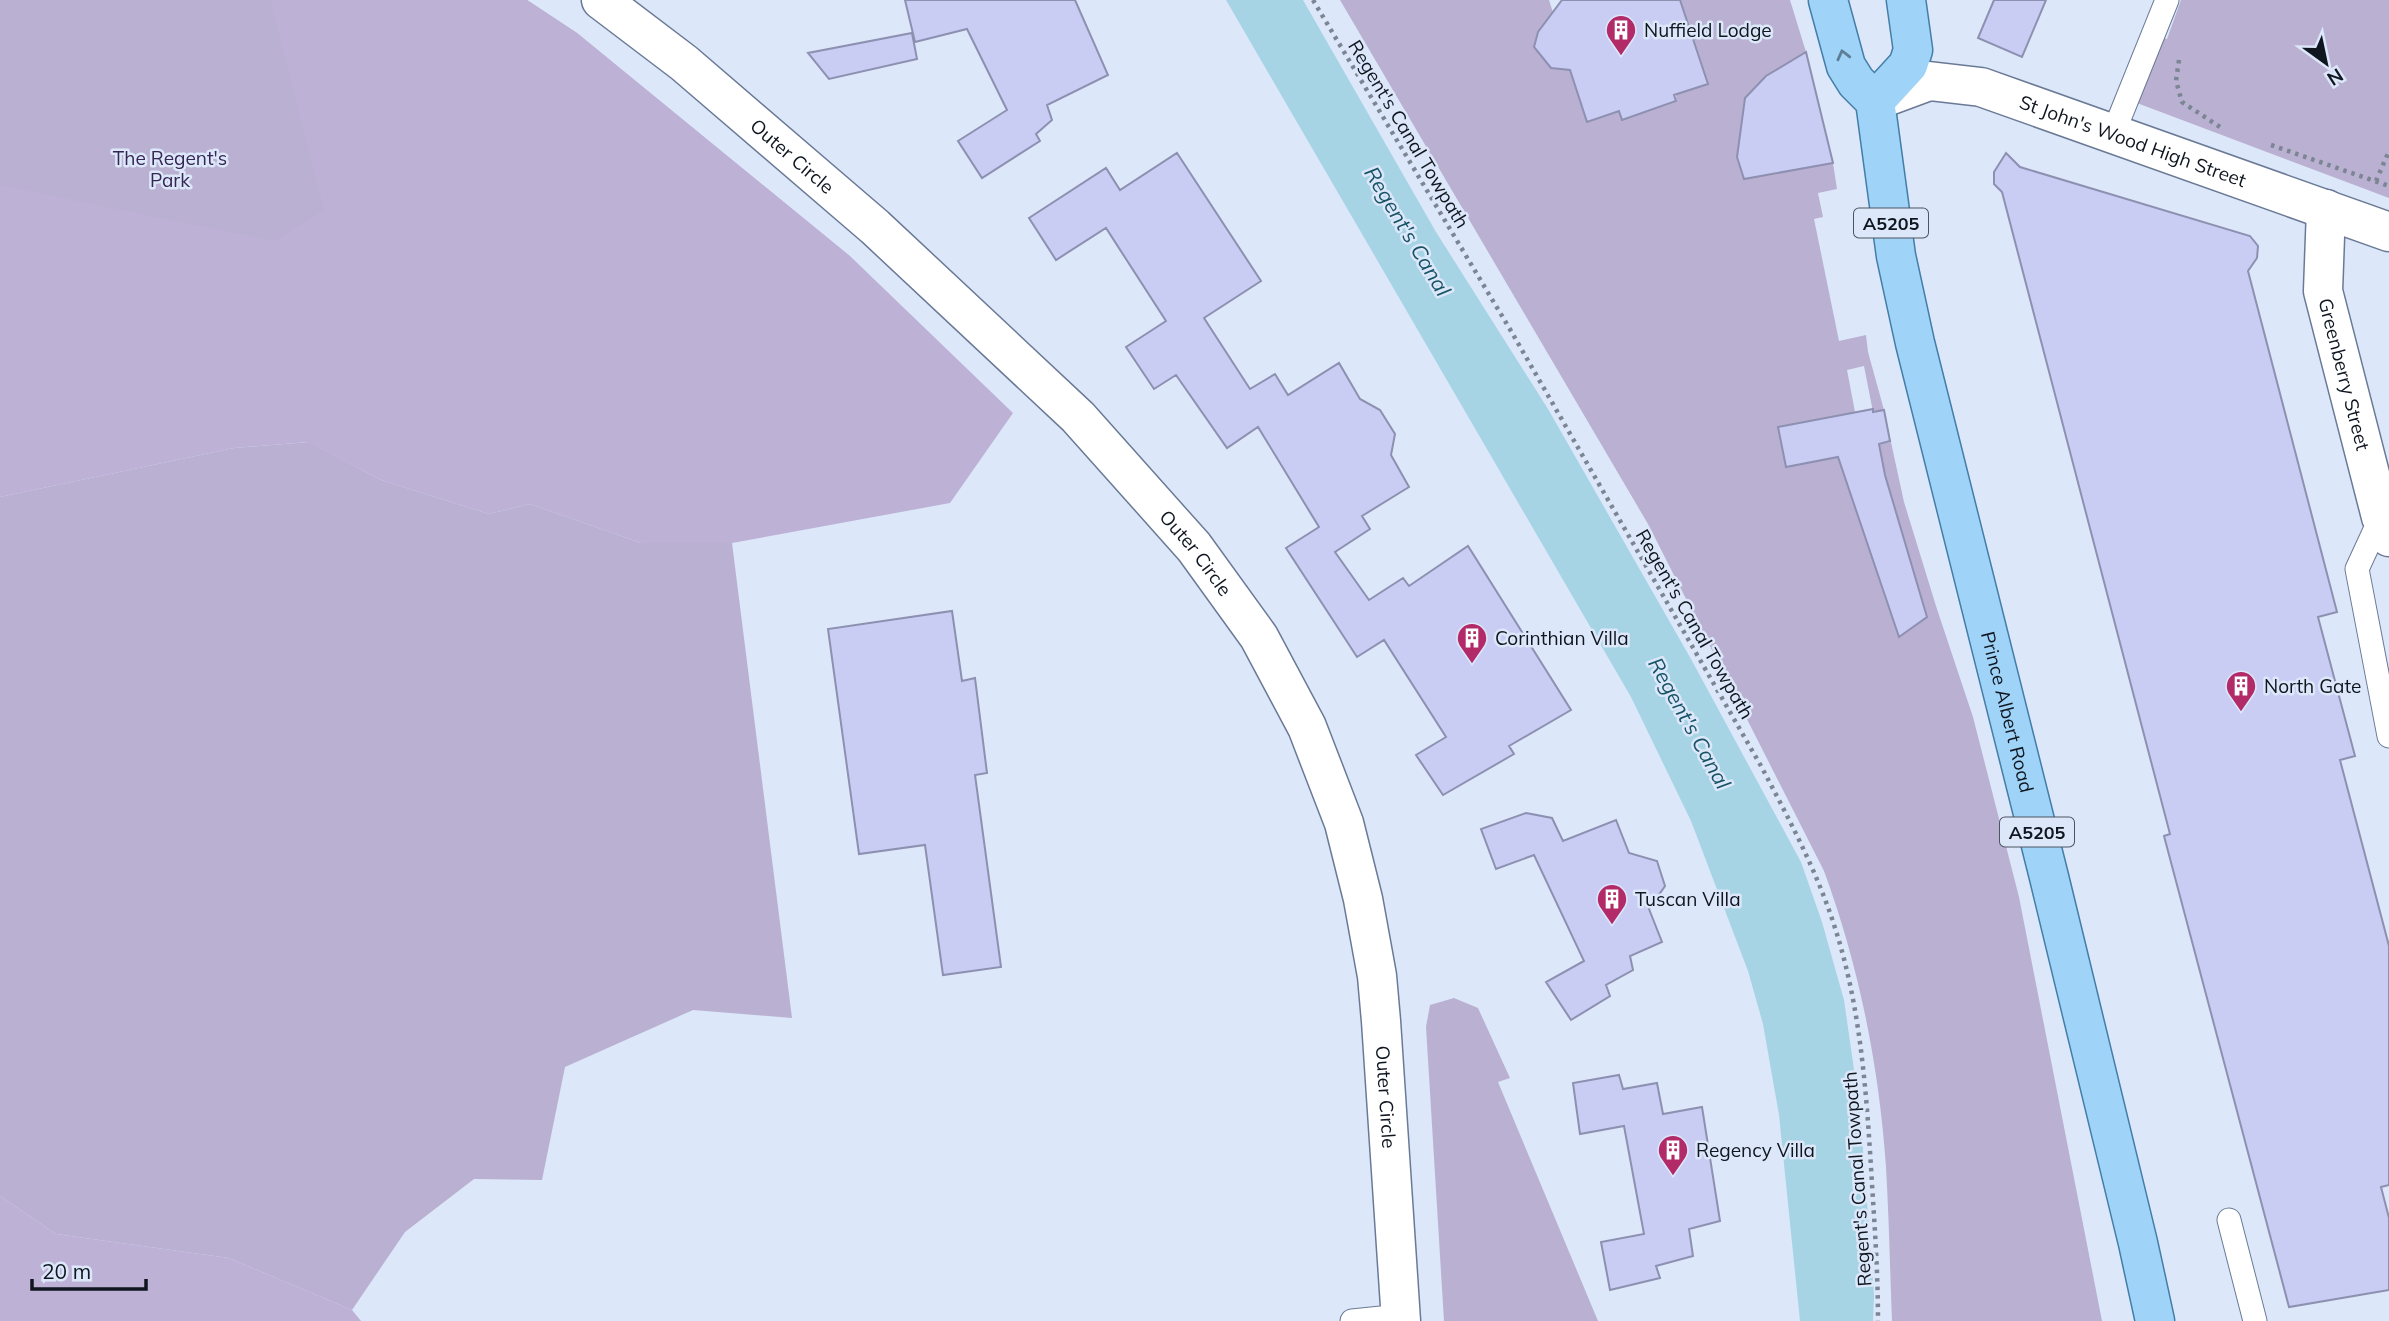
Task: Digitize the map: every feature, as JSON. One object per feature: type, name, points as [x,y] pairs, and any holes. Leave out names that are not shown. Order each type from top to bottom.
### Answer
[{"type":"main road","points":[[1828,0],[1846,66],[1856,82],[1875,101],[1908,65],[1913,50],[1906,0]]},
{"type":"main road","name":"Prince Albert Road","points":[[1875,101],[1896,256],[1918,355],[2049,877],[2155,1321]]},
{"type":"street","name":"Outer Circle","points":[[601,0],[684,63],[804,164],[1078,417],[1194,547],[1259,636],[1307,727],[1345,823],[1363,899],[1377,976],[1401,1318]]},
{"type":"street","name":"St John's Wood High Street","points":[[1875,101],[1928,81],[1981,87],[2389,232]]},
{"type":"street","name":"Greenberry Street","points":[[2326,209],[2323,291],[2385,527]]},
{"type":"lane","points":[[2113,134],[2166,0]]},
{"type":"lane","points":[[2385,527],[2357,569],[2389,736]]},
{"type":"lane","points":[[2229,1220],[2255,1321]]},
{"type":"lane","points":[[1352,1321],[1401,1318]]},
{"type":"path","name":"Regent's Canal Towpath","points":[[1313,0],[1511,331],[1761,766],[1790,820],[1819,886],[1847,974],[1861,1049],[1867,1098],[1878,1277],[1878,1321]]},
{"type":"path","points":[[2180,56],[2176,80],[2182,102],[2222,129],[2235,133]]},
{"type":"path","points":[[2261,142],[2389,186]]},
{"type":"path","points":[[2376,181],[2389,151]]},
{"type":"green space","name":"The Regent's Park","points":[[0,0],[527,0],[577,33],[851,257],[0,345]]},
{"type":"green space","points":[[1340,0],[1549,0],[1556,22],[1540,30],[1535,48],[1568,65],[1588,122],[1619,111],[1623,119],[1676,101],[1680,0],[1790,0],[1806,52],[1766,76],[1754,89],[1744,109],[1737,157],[1744,179],[1833,163],[1837,189],[1818,193],[1823,217],[1814,219],[1839,341],[1866,335],[1868,352],[1884,410],[1904,502],[1973,717],[2019,897],[2102,1321],[1892,1321],[1886,1167],[1873,1054],[1857,980],[1836,907],[1824,871],[1648,524]],"holes":[[[1864,366],[1873,412],[1884,410],[1890,442],[1786,466],[1779,427],[1855,412],[1847,370]],[[1890,494],[1927,616],[1899,637],[1854,504]]]},
{"type":"green space","points":[[2181,0],[2389,0],[2389,198],[2137,103],[2162,37],[2167,39]]},
{"type":"green space","points":[[309,442],[381,480],[489,514],[530,504],[641,543],[732,543],[792,1018],[693,1010],[565,1067],[542,1180],[474,1179],[405,1232],[352,1310],[229,1258],[56,1234],[0,1196],[0,497],[234,448]]},
{"type":"green space","points":[[1454,998],[1478,1008],[1510,1078],[1498,1082],[1598,1321],[1444,1321],[1426,1027],[1430,1005]]},
{"type":"shaded area","points":[[270,0],[527,0],[577,33],[851,257],[1013,413],[950,503],[732,543],[641,543],[530,504],[489,514],[381,480],[308,442],[234,448],[0,497],[0,185],[275,241],[324,210]]},
{"type":"shaded area","points":[[0,1196],[56,1234],[229,1258],[352,1310],[361,1321],[0,1321]]},
{"type":"water","name":"Regent's Canal","points":[[1226,0],[1303,0],[1436,232],[1548,409],[1691,659],[1801,862],[1822,922],[1844,1000],[1860,1111],[1874,1295],[1873,1321],[1800,1321],[1779,1115],[1763,1024],[1748,971],[1691,821],[1631,697]]},
{"type":"building","points":[[905,0],[1075,0],[1108,75],[1047,105],[1052,120],[1036,134],[1040,141],[982,178],[958,141],[1007,110],[967,29],[915,42]]},
{"type":"building","name":"Nuffield Lodge","points":[[1562,0],[1680,0],[1708,84],[1674,95],[1676,101],[1622,120],[1619,111],[1587,122],[1570,70],[1551,68],[1534,47],[1538,32]]},
{"type":"building","points":[[1994,0],[2046,0],[2022,57],[1978,38]]},
{"type":"building","points":[[912,33],[917,59],[829,79],[808,53]]},
{"type":"building","points":[[1806,52],[1833,163],[1744,179],[1737,157],[1745,98],[1766,76]]},
{"type":"building","points":[[1177,153],[1261,281],[1204,318],[1250,389],[1275,374],[1288,395],[1339,363],[1360,399],[1380,410],[1395,434],[1391,455],[1409,487],[1362,516],[1370,529],[1335,552],[1369,600],[1403,578],[1409,586],[1468,546],[1571,710],[1509,746],[1514,754],[1443,795],[1416,755],[1446,737],[1384,640],[1357,657],[1286,548],[1319,527],[1258,427],[1227,448],[1176,375],[1154,389],[1126,347],[1166,321],[1106,228],[1056,260],[1029,218],[1106,168],[1120,190]]},
{"type":"building","name":"North Gate","points":[[2006,153],[2020,167],[2250,236],[2258,246],[2257,258],[2248,271],[2337,612],[2318,617],[2355,756],[2340,760],[2389,946],[2389,1185],[2381,1187],[2389,1218],[2389,1290],[2289,1307],[2164,836],[2170,834],[2002,192],[1994,184],[1994,172]]},
{"type":"building","points":[[1873,409],[1873,412],[1884,410],[1890,441],[1879,444],[1885,475],[1927,617],[1899,637],[1838,457],[1786,467],[1778,427]]},
{"type":"building","points":[[952,611],[962,681],[975,678],[987,773],[975,775],[1001,967],[943,975],[925,845],[859,854],[828,629]]},
{"type":"building","name":"Tuscan Villa","points":[[1526,813],[1552,818],[1563,841],[1616,820],[1629,853],[1657,861],[1665,886],[1649,909],[1662,942],[1630,956],[1633,970],[1606,985],[1610,996],[1571,1020],[1546,982],[1584,961],[1534,855],[1496,869],[1481,829]]},
{"type":"building","name":"Regency Villa","points":[[1619,1075],[1623,1089],[1657,1083],[1663,1114],[1702,1107],[1720,1221],[1689,1229],[1693,1256],[1656,1266],[1660,1278],[1610,1290],[1601,1242],[1644,1234],[1624,1126],[1580,1134],[1573,1083]]},
{"type":"place","name":"Nuffield Lodge","points":[[1621,57]]},
{"type":"place","name":"Corinthian Villa","points":[[1472,665]]},
{"type":"place","name":"North Gate","points":[[2241,713]]},
{"type":"place","name":"Tuscan Villa","points":[[1612,926]]},
{"type":"place","name":"Regency Villa","points":[[1673,1177]]}]
